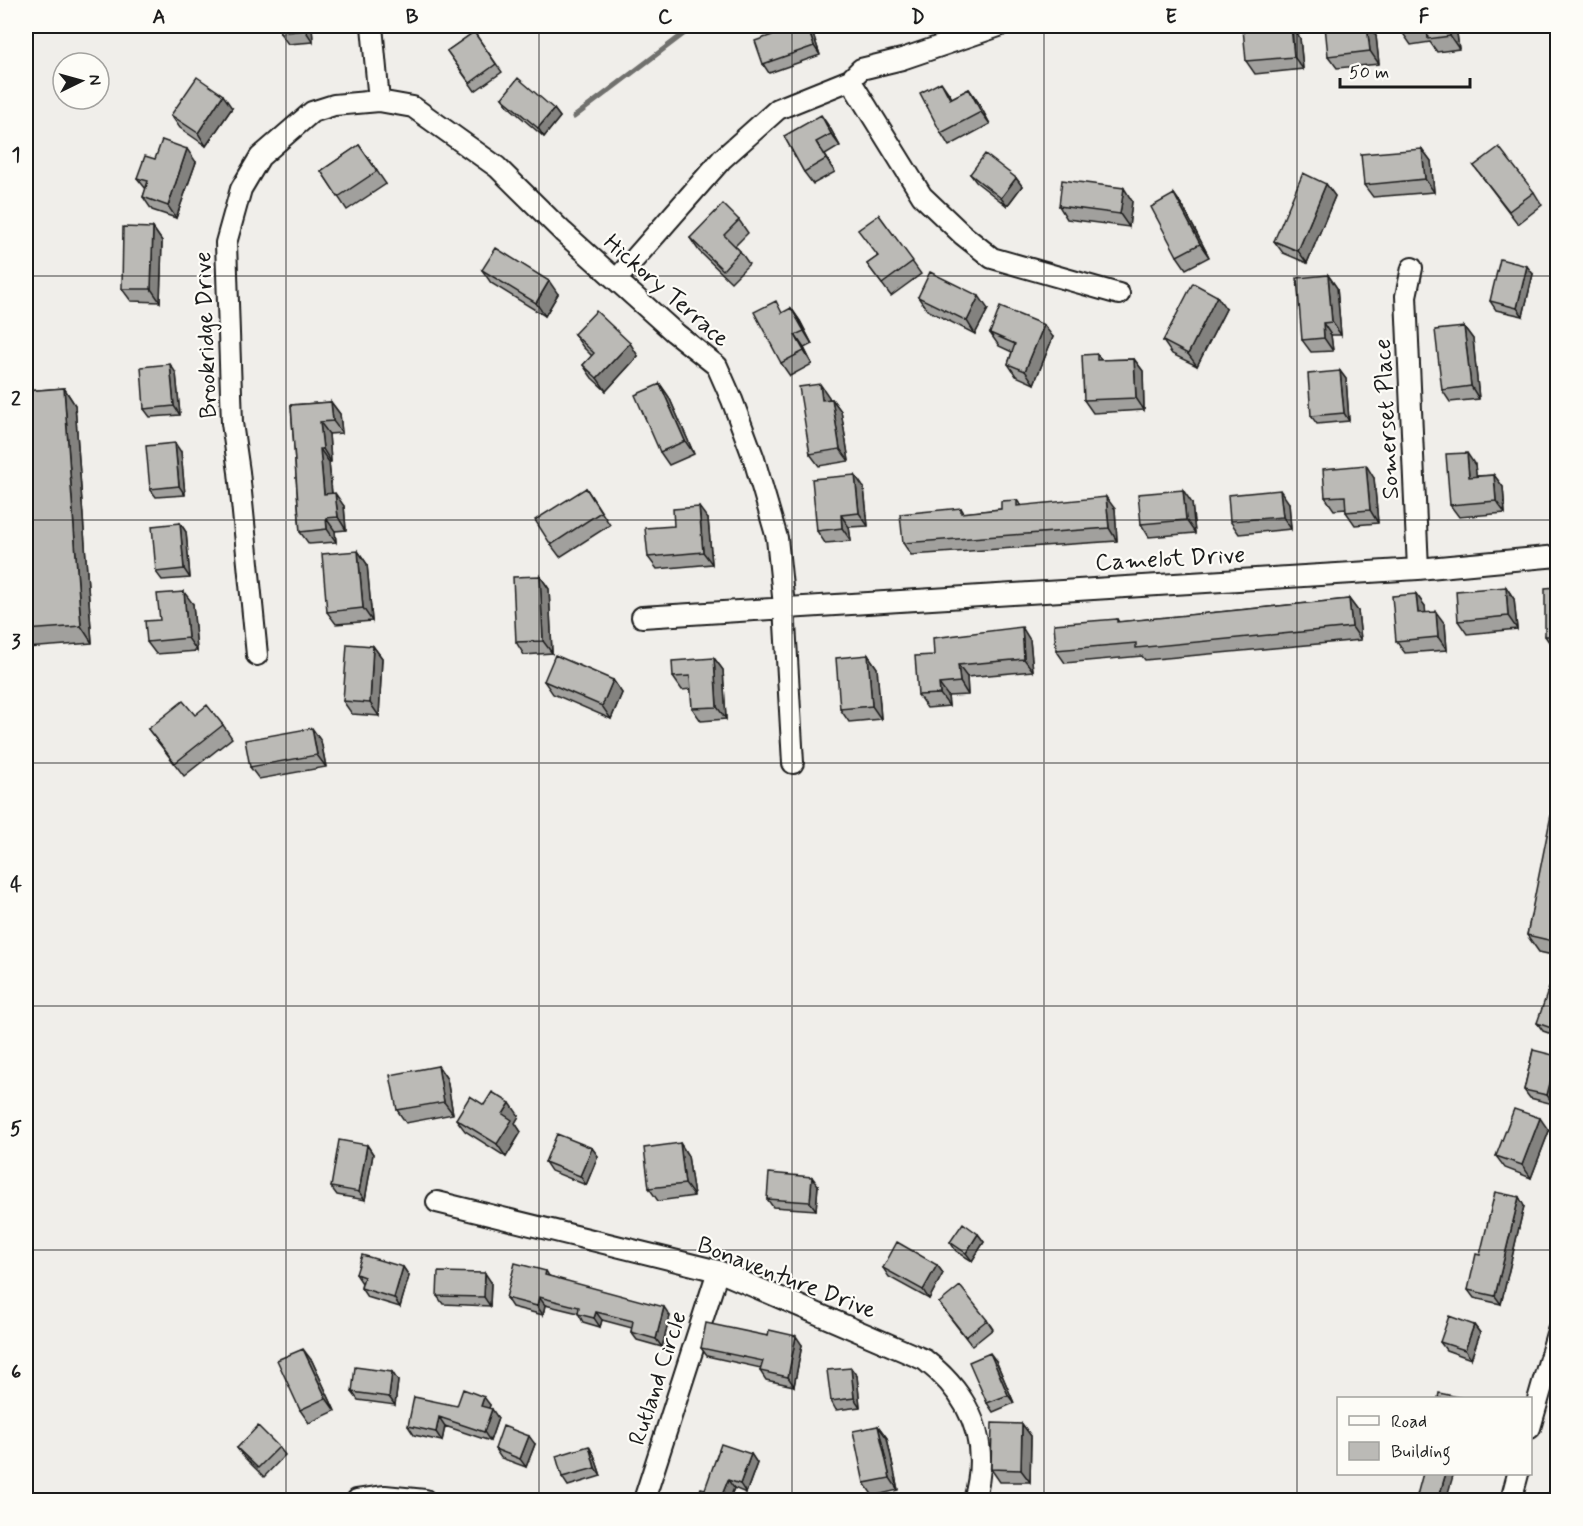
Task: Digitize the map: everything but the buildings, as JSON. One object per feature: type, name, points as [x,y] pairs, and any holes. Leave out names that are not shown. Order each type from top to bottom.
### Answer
[{"type":"street","points":[[372,26],[379,101]]},
{"type":"street","points":[[616,280],[722,159],[778,109],[850,80],[861,69],[902,59],[999,26]]},
{"type":"street","points":[[850,80],[922,196],[963,236],[992,258],[1119,294]]},
{"type":"street","name":"Hickory Terrace","points":[[379,101],[412,107],[497,167],[562,232],[717,366],[754,459],[777,538],[784,606],[793,763]]},
{"type":"street","name":"Brookridge Drive","points":[[257,655],[232,423],[226,243],[241,189],[260,157],[312,112],[334,105],[379,101]]},
{"type":"street","name":"Somerset Place","points":[[1412,268],[1406,296],[1419,569]]},
{"type":"street","name":"Camelot Drive","points":[[642,617],[784,606],[1419,569],[1557,556]]},
{"type":"street","name":"Bonaventure Drive","points":[[436,1202],[718,1271],[925,1360],[949,1378],[964,1401],[979,1435],[978,1486],[974,1500]]},
{"type":"street","name":"Rutland Circle","points":[[644,1500],[718,1271]]},
{"type":"street","points":[[1532,1421],[1557,1330]]},
{"type":"street","points":[[1511,1500],[1517,1475]]},
{"type":"street","points":[[357,1500],[385,1496],[425,1500]]},
{"type":"waterway","points":[[574,117],[694,26]]}]
